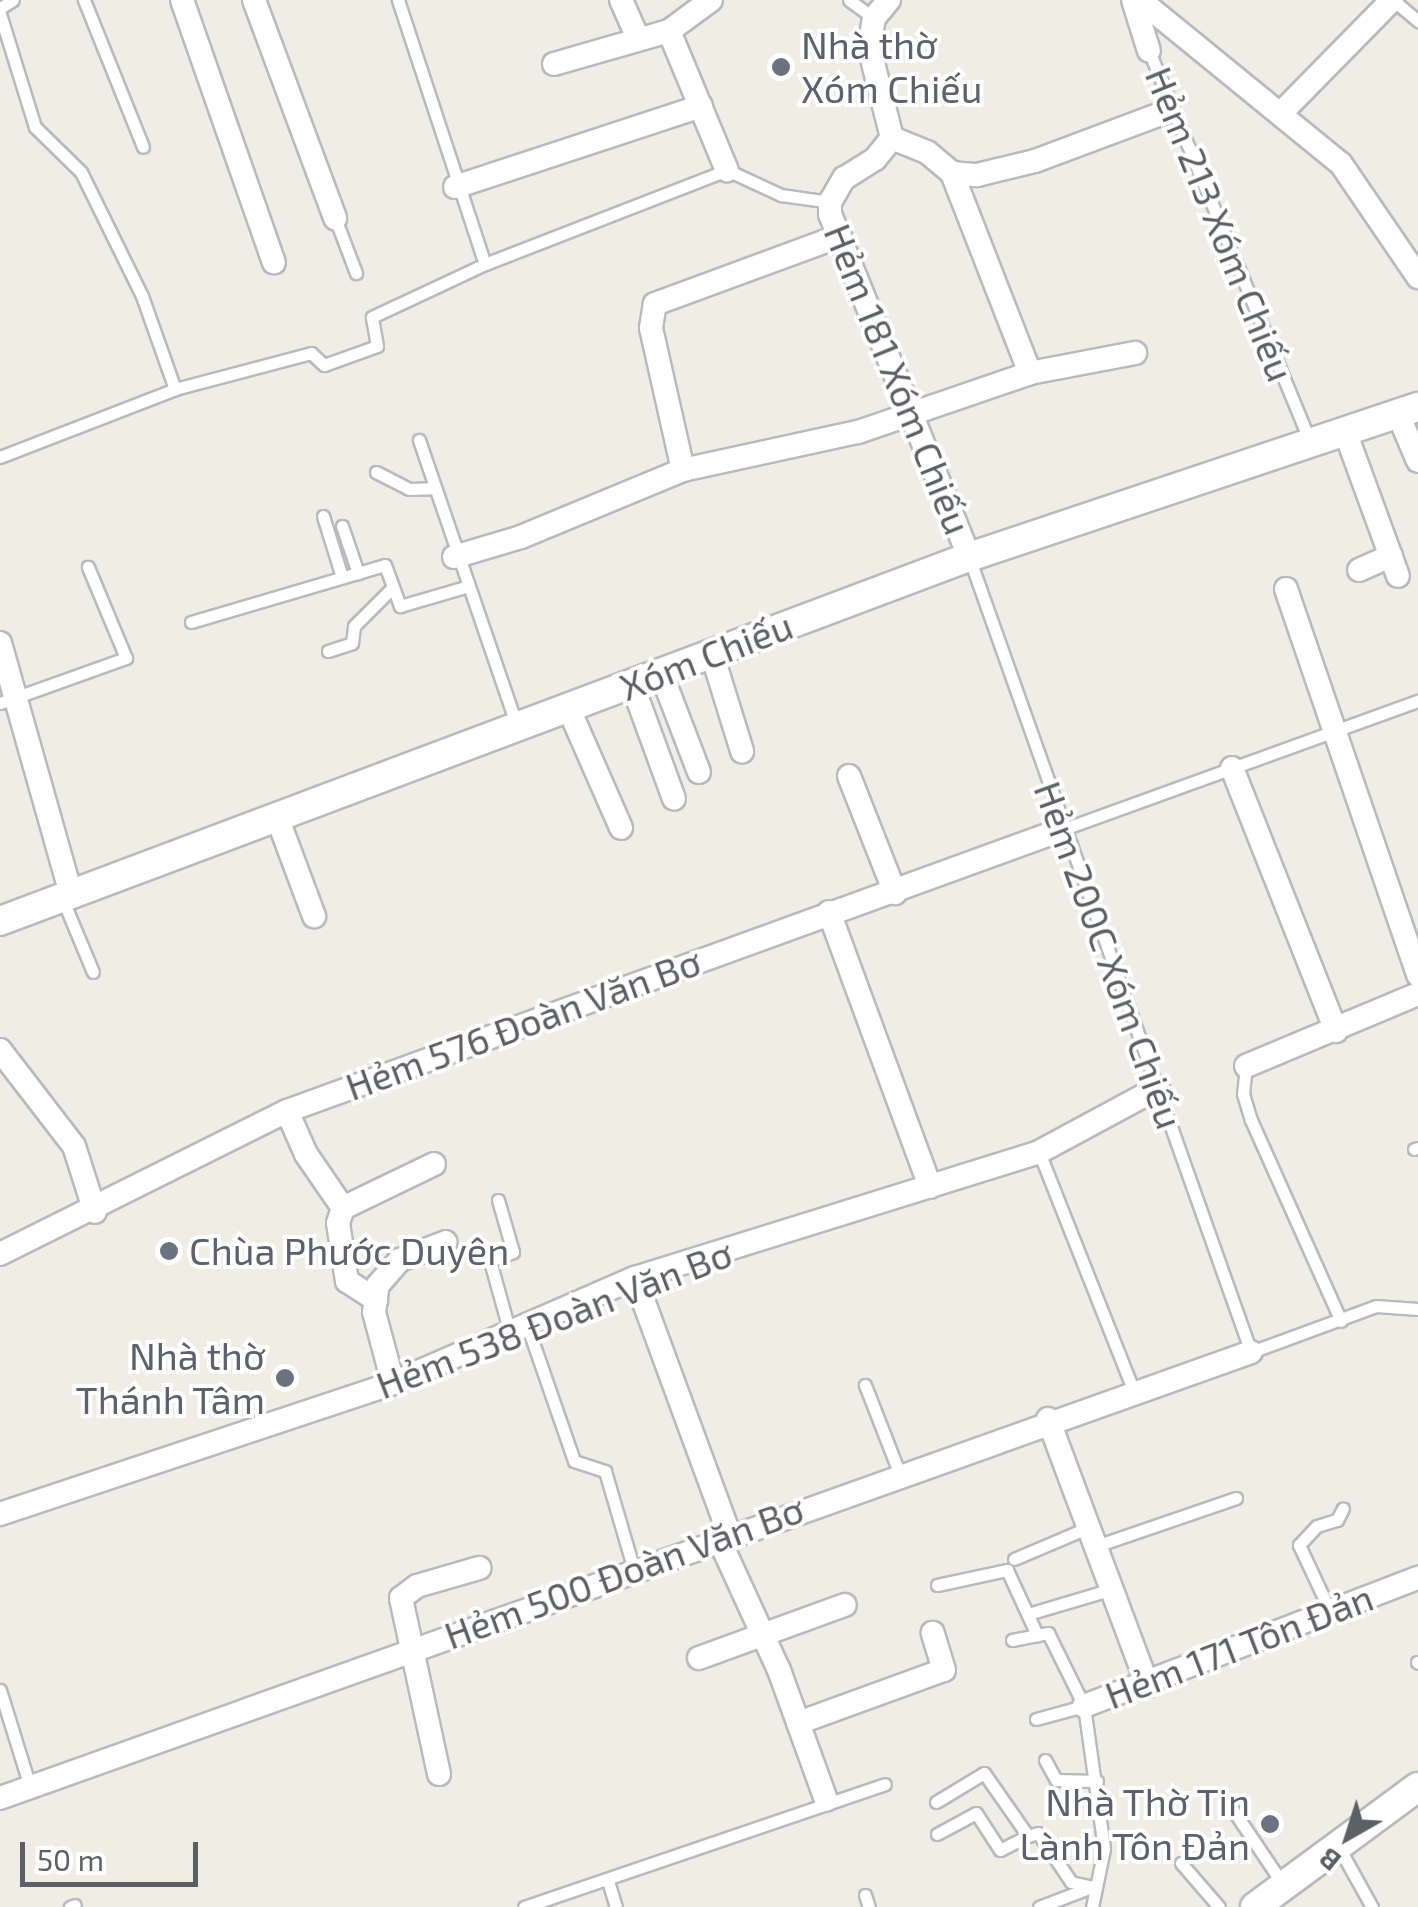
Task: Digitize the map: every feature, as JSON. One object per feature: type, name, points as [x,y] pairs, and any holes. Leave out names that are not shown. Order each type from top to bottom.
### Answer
[{"type":"street","points":[[182,0],[274,262]]},
{"type":"street","points":[[254,0],[335,218]]},
{"type":"street","points":[[620,0],[637,36]]},
{"type":"street","points":[[554,64],[637,36],[668,30],[711,0]]},
{"type":"street","name":"Hẻm 213 Xóm Chiếu","points":[[1132,0],[1149,52]]},
{"type":"street","points":[[1140,0],[1282,112],[1362,188],[1418,277]]},
{"type":"street","points":[[1282,112],[1392,0]]},
{"type":"street","points":[[882,9],[869,47],[892,138]]},
{"type":"street","points":[[668,30],[727,170]]},
{"type":"street","points":[[455,187],[700,106]]},
{"type":"street","points":[[952,173],[977,174],[1035,161],[1169,112]]},
{"type":"street","points":[[892,138],[927,152],[952,173],[1030,373]]},
{"type":"street","points":[[830,202],[844,178],[876,159],[892,138]]},
{"type":"street","name":"Hẻm 181 Xóm Chiếu","points":[[830,202],[906,412],[969,557]]},
{"type":"street","points":[[683,470],[651,328],[654,304],[840,236]]},
{"type":"street","points":[[454,556],[522,538],[683,470],[858,432],[906,412],[1030,373],[1134,353]]},
{"type":"street","points":[[1408,411],[1418,461]]},
{"type":"street","name":"Xóm Chiếu","points":[[0,921],[969,557],[1408,411]]},
{"type":"street","points":[[1346,434],[1395,566],[1358,570]]},
{"type":"street","points":[[1286,589],[1418,974]]},
{"type":"street","points":[[0,643],[9,700],[67,896]]},
{"type":"street","points":[[712,654],[742,751]]},
{"type":"street","points":[[660,673],[699,772]]},
{"type":"street","points":[[632,684],[674,798]]},
{"type":"street","points":[[568,707],[621,828]]},
{"type":"street","points":[[1232,768],[1336,1030]]},
{"type":"street","points":[[849,776],[895,893]]},
{"type":"street","points":[[276,818],[314,916]]},
{"type":"street","name":"Hẻm 576 Đoàn Văn Bơ","points":[[0,1254],[95,1212],[287,1110],[1062,830]]},
{"type":"street","points":[[829,912],[930,1186]]},
{"type":"street","points":[[1246,1066],[1418,994]]},
{"type":"street","points":[[0,1050],[74,1146],[95,1212]]},
{"type":"street","name":"Hẻm 538 Đoàn Văn Bơ","points":[[0,1514],[393,1383],[635,1278],[1038,1152],[1158,1088]]},
{"type":"street","points":[[287,1110],[306,1154],[343,1208]]},
{"type":"street","points":[[376,1300],[347,1281],[338,1222],[343,1208],[434,1164]]},
{"type":"street","points":[[393,1383],[376,1300],[378,1284],[400,1260],[446,1242]]},
{"type":"street","points":[[635,1278],[761,1640],[798,1723],[826,1800]]},
{"type":"street","name":"Hẻm 500 Đoàn Văn Bơ","points":[[0,1798],[633,1567],[900,1476],[1134,1389],[1250,1352]]},
{"type":"street","points":[[1048,1419],[1148,1686]]},
{"type":"street","points":[[439,1774],[416,1646],[401,1598],[417,1586],[479,1568]]},
{"type":"street","name":"Hẻm 171 Tôn Đản","points":[[1084,1706],[1148,1686],[1329,1610],[1418,1578]]},
{"type":"street","points":[[699,1658],[761,1640],[844,1605]]},
{"type":"street","points":[[798,1723],[944,1670],[934,1633]]},
{"type":"street","points":[[1255,1907],[1418,1787]]},
{"type":"lane","points":[[13,0],[0,11],[35,128],[81,172],[142,296],[174,389]]},
{"type":"lane","points":[[84,0],[143,147]]},
{"type":"lane","points":[[398,0],[455,187],[485,264]]},
{"type":"lane","points":[[849,0],[882,9]]},
{"type":"lane","points":[[1392,0],[1418,21]]},
{"type":"lane","name":"Hẻm 213 Xóm Chiếu","points":[[1149,52],[1169,112],[1312,446]]},
{"type":"lane","points":[[0,457],[174,389],[311,354],[324,365],[377,346],[372,317],[485,264],[727,170],[781,195],[830,202]]},
{"type":"lane","points":[[335,218],[356,273]]},
{"type":"lane","points":[[419,440],[454,556],[517,727]]},
{"type":"lane","points":[[376,472],[409,489],[434,488]]},
{"type":"lane","points":[[323,516],[342,577]]},
{"type":"lane","points":[[342,526],[358,572]]},
{"type":"lane","name":"Hẻm 200C Xóm Chiếu","points":[[969,557],[1062,830],[1250,1352]]},
{"type":"lane","points":[[191,622],[384,564],[400,606],[465,587]]},
{"type":"lane","points":[[9,700],[126,658],[88,566]]},
{"type":"lane","points":[[328,650],[352,643],[354,626],[392,588]]},
{"type":"lane","points":[[1062,830],[1418,701]]},
{"type":"lane","points":[[67,896],[93,972]]},
{"type":"lane","points":[[1246,1066],[1243,1094],[1256,1133],[1342,1321]]},
{"type":"lane","points":[[1038,1152],[1134,1389]]},
{"type":"lane","points":[[498,1200],[513,1252],[490,1261],[574,1461],[605,1470],[633,1567]]},
{"type":"lane","points":[[1250,1352],[1376,1306],[1418,1309]]},
{"type":"lane","points":[[865,1385],[900,1476]]},
{"type":"lane","points":[[1014,1559],[1236,1498]]},
{"type":"lane","points":[[1329,1610],[1299,1545],[1317,1526],[1337,1520],[1343,1508]]},
{"type":"lane","points":[[937,1586],[1007,1570],[1037,1636]]},
{"type":"lane","points":[[1028,1614],[1110,1590]]},
{"type":"lane","points":[[1012,1640],[1048,1633],[1084,1706],[1036,1719]]},
{"type":"lane","points":[[0,1690],[30,1788]]},
{"type":"lane","name":"Hẻm 171 Tôn Đản","points":[[1084,1706],[1098,1781],[1104,1849],[1093,1887],[1092,1907]]},
{"type":"lane","points":[[1044,1760],[1056,1780],[1098,1781]]},
{"type":"lane","points":[[936,1802],[984,1773],[1028,1836]]},
{"type":"lane","points":[[524,1907],[608,1881],[826,1800],[885,1784]]},
{"type":"lane","points":[[1231,1808],[1284,1886]]},
{"type":"lane","points":[[937,1834],[976,1813],[1000,1850],[1038,1833],[1071,1882],[1093,1887]]},
{"type":"lane","points":[[1338,1846],[1372,1907]]},
{"type":"lane","points":[[1181,1863],[1220,1907]]},
{"type":"lane","points":[[608,1881],[616,1907]]},
{"type":"lane","points":[[1039,1907],[1093,1887]]},
{"type":"place","name":"Nhà thờ Xóm Chiếu","points":[[781,67]]},
{"type":"place","name":"Chùa Phước Duyên","points":[[169,1251]]},
{"type":"place","name":"Nhà thờ Thánh Tâm","points":[[285,1378]]},
{"type":"place","name":"Nhà Thờ Tin Lành Tôn Đản","points":[[1270,1824]]}]
